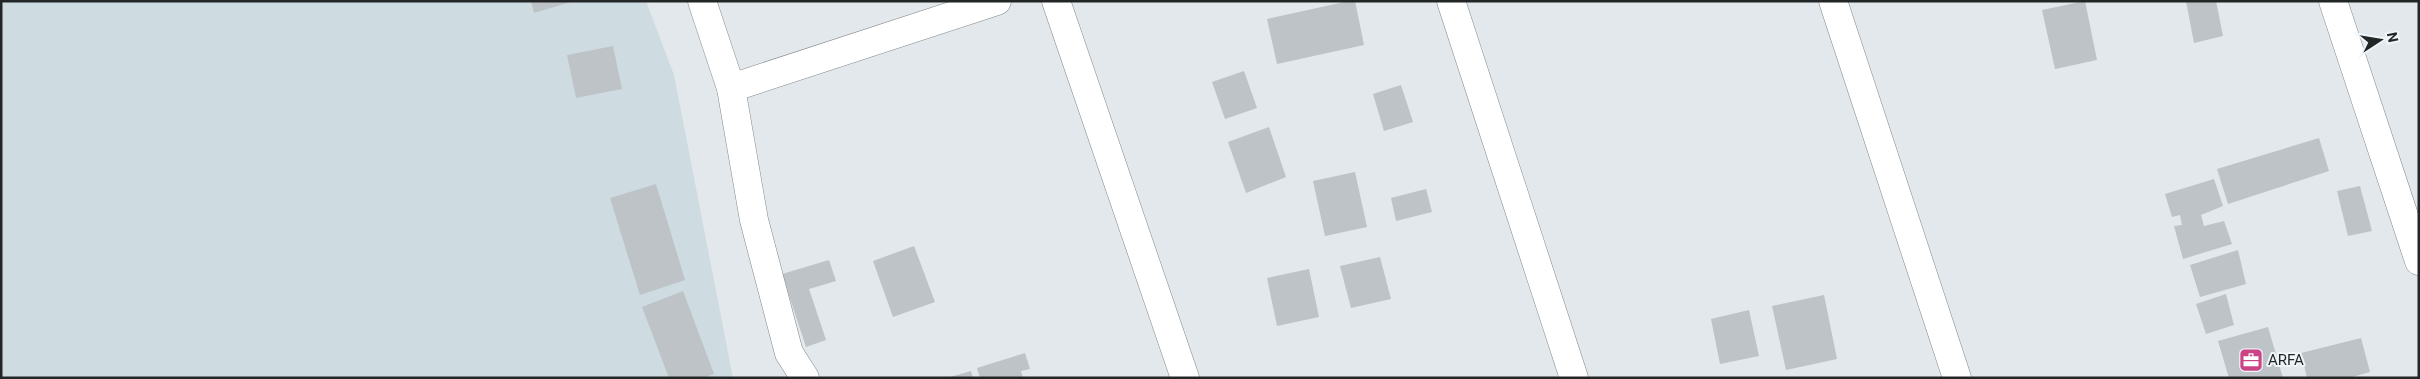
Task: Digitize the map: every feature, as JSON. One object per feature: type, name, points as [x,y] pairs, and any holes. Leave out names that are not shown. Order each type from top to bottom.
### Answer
[{"type":"street","points":[[702,1],[731,88],[754,220],[789,353],[805,378]]},
{"type":"street","points":[[731,88],[997,1]]},
{"type":"street","points":[[1056,1],[1185,378]]},
{"type":"street","points":[[1451,1],[1574,378]]},
{"type":"street","points":[[1834,1],[1957,378]]},
{"type":"street","points":[[2333,1],[2419,260]]},
{"type":"shaded area","points":[[1,1],[646,1],[674,75],[733,378],[1,378]]},
{"type":"building","points":[[531,1],[571,1],[571,2],[534,13]]},
{"type":"building","points":[[1355,1],[1364,45],[1277,64],[1267,19]]},
{"type":"building","points":[[2085,1],[2097,60],[2055,69],[2042,10]]},
{"type":"building","points":[[2186,1],[2216,1],[2223,36],[2194,43]]},
{"type":"building","points":[[613,46],[622,89],[576,98],[567,55]]},
{"type":"building","points":[[1244,71],[1257,108],[1225,119],[1212,82]]},
{"type":"building","points":[[1401,85],[1413,122],[1384,131],[1373,94]]},
{"type":"building","points":[[1269,127],[1286,177],[1246,193],[1228,142]]},
{"type":"building","points":[[2319,138],[2329,171],[2228,204],[2217,169]]},
{"type":"building","points":[[1355,172],[1367,227],[1325,236],[1313,181]]},
{"type":"building","points":[[2214,179],[2223,206],[2201,215],[2204,226],[2224,221],[2232,244],[2183,259],[2174,226],[2182,225],[2180,215],[2172,217],[2165,194]]},
{"type":"building","points":[[656,184],[685,280],[640,295],[610,198]]},
{"type":"building","points":[[2360,186],[2372,231],[2348,236],[2337,191]]},
{"type":"building","points":[[1426,189],[1432,212],[1396,221],[1391,198]]},
{"type":"building","points":[[914,246],[935,302],[893,317],[873,261]]},
{"type":"building","points":[[2238,250],[2246,284],[2200,297],[2190,265]]},
{"type":"building","points":[[1380,257],[1391,299],[1351,308],[1340,266]]},
{"type":"building","points":[[829,260],[836,281],[809,289],[826,340],[806,347],[782,274]]},
{"type":"building","points":[[1309,269],[1319,317],[1277,326],[1267,278]]},
{"type":"building","points":[[683,291],[714,374],[703,378],[669,378],[642,307]]},
{"type":"building","points":[[2226,294],[2234,325],[2206,334],[2196,304]]},
{"type":"building","points":[[1824,295],[1837,359],[1786,370],[1772,306]]},
{"type":"building","points":[[1749,310],[1759,356],[1720,364],[1711,319]]},
{"type":"building","name":"ARFA","points":[[2268,327],[2283,378],[2229,378],[2218,341]]},
{"type":"building","points":[[2361,338],[2370,372],[2349,378],[2307,378],[2301,353]]},
{"type":"building","points":[[1025,353],[1030,369],[1021,371],[1023,378],[980,378],[977,368]]},
{"type":"building","points":[[971,371],[973,378],[950,378],[950,377]]},
{"type":"place","name":"ARFA","points":[[2251,360]]}]
